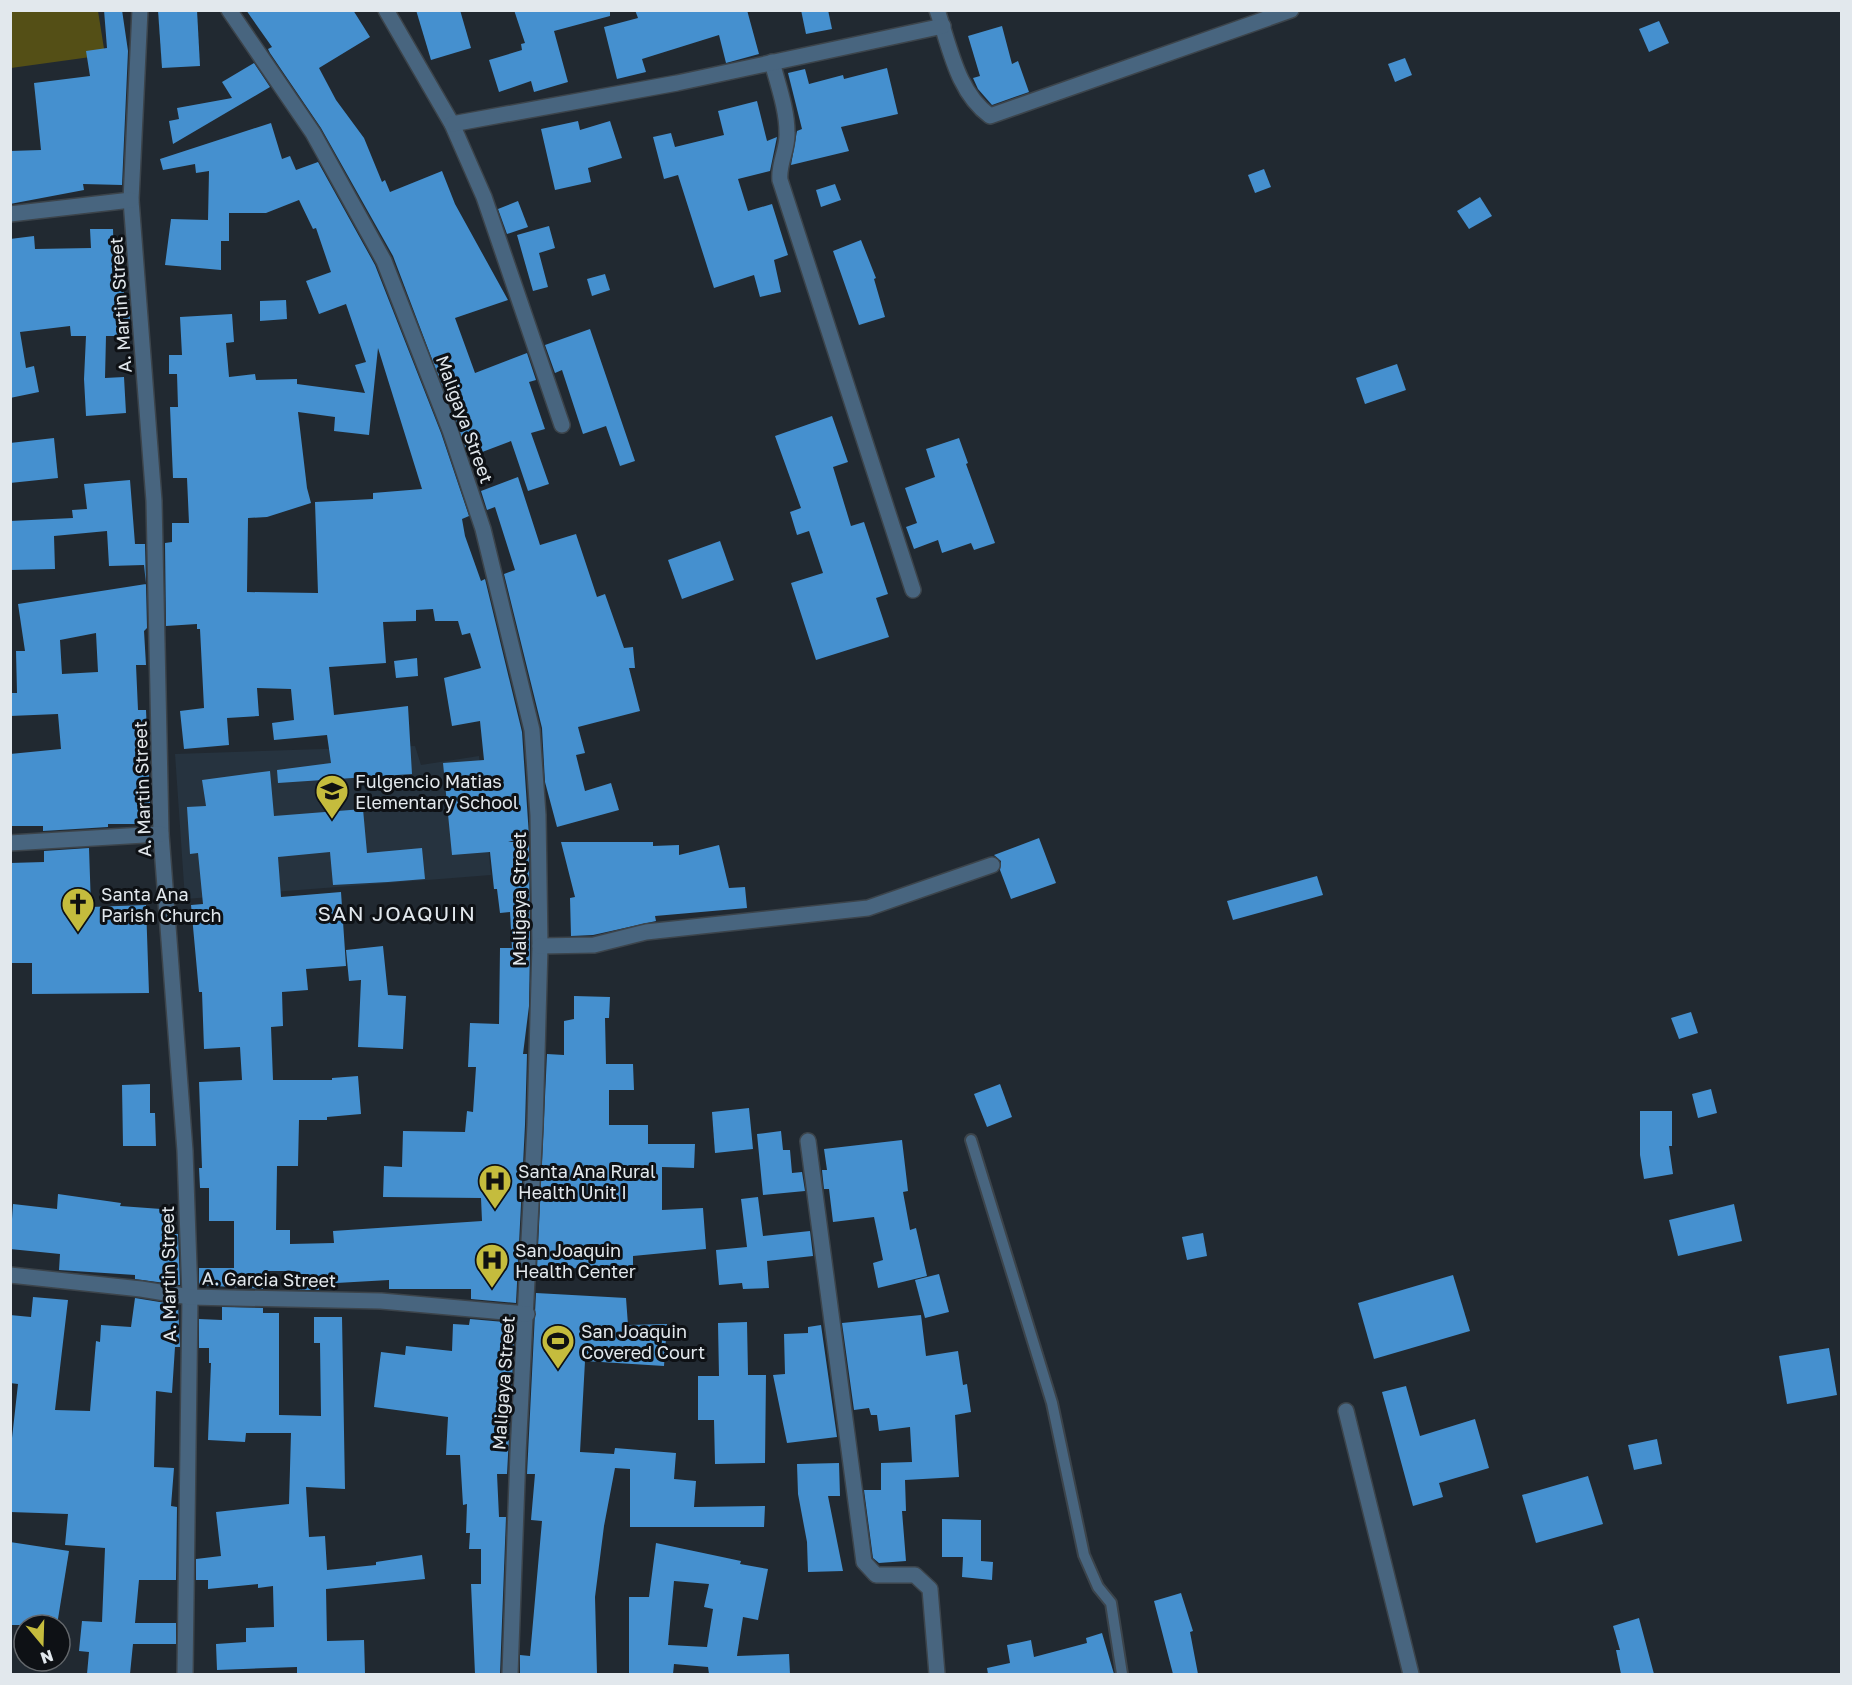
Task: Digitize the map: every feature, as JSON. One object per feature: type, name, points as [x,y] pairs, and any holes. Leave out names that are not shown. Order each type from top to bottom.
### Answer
[{"type":"street","name":"A. Martin Street","points":[[140,10],[131,200],[154,501],[161,834],[185,1151],[190,1297],[185,1674]]},
{"type":"street","name":"Maligaya Street","points":[[229,10],[314,133],[384,261],[450,430],[483,529],[532,730],[538,815],[540,946],[527,1314],[518,1453],[510,1674]]},
{"type":"street","points":[[386,10],[452,124],[484,197],[562,425]]},
{"type":"street","points":[[937,10],[963,86],[977,106],[990,116],[1291,10]]},
{"type":"street","points":[[452,124],[677,83],[943,26]]},
{"type":"street","points":[[772,62],[785,112],[788,135],[779,171],[780,180],[912,590]]},
{"type":"street","points":[[10,214],[131,200]]},
{"type":"street","points":[[10,843],[161,834]]},
{"type":"street","points":[[540,946],[594,945],[646,932],[868,908],[992,865]]},
{"type":"street","points":[[808,1141],[864,1562],[876,1575],[915,1575],[930,1589],[937,1674]]},
{"type":"street","name":"A. Garcia Street","points":[[10,1275],[141,1289],[190,1297],[381,1301],[527,1314]]},
{"type":"street","points":[[1346,1411],[1411,1674]]},
{"type":"lane","points":[[971,1140],[1052,1403],[1084,1556],[1090,1572],[1111,1603],[1115,1615],[1122,1674]]},
{"type":"shaded area","points":[[10,11],[98,11],[105,55],[11,68]]},
{"type":"shaded area","name":"Fulgencio Matias Elementary School","points":[[415,746],[421,765],[479,756],[491,875],[185,899],[175,754]]},
{"type":"building","points":[[104,10],[122,10],[128,51],[122,185],[83,184],[84,190],[10,204],[10,151],[41,150],[34,83],[90,76],[86,51],[107,48]]},
{"type":"building","points":[[158,10],[197,10],[200,66],[162,68]]},
{"type":"building","points":[[246,10],[353,10],[370,37],[319,68],[336,100],[364,138],[382,182],[385,180],[390,192],[442,171],[455,204],[508,300],[455,318],[475,373],[527,353],[536,380],[529,382],[545,429],[531,433],[549,484],[528,491],[511,441],[469,457],[393,256],[321,128],[270,53],[268,49],[272,47]]},
{"type":"building","points":[[416,10],[460,10],[471,48],[431,60]]},
{"type":"building","points":[[514,10],[610,10],[610,16],[554,31],[568,82],[534,92],[531,81],[499,92],[489,60],[522,50],[521,44],[525,43]]},
{"type":"building","points":[[635,10],[747,10],[759,54],[726,63],[719,35],[642,59],[646,72],[617,79],[604,27],[638,18]]},
{"type":"building","points":[[801,10],[828,10],[832,29],[806,34]]},
{"type":"building","points":[[1659,21],[1669,43],[1649,52],[1639,29]]},
{"type":"building","points":[[1002,26],[1012,64],[1018,61],[1029,92],[992,105],[978,89],[973,78],[980,76],[968,36]]},
{"type":"building","points":[[1405,58],[1412,75],[1395,82],[1388,64]]},
{"type":"building","points":[[254,63],[270,87],[173,144],[169,121],[179,119],[177,108],[232,98],[222,82]]},
{"type":"building","points":[[887,68],[898,114],[841,127],[849,151],[791,165],[797,131],[802,129],[788,73],[805,69],[809,84],[843,75],[844,79]]},
{"type":"building","points":[[757,101],[767,141],[777,137],[770,171],[738,179],[748,211],[772,204],[788,255],[774,260],[781,292],[760,297],[754,275],[714,288],[678,175],[664,179],[653,137],[671,133],[675,147],[724,135],[718,111]]},
{"type":"building","points":[[578,121],[580,130],[610,121],[622,158],[588,168],[591,182],[555,190],[541,129]]},
{"type":"building","points":[[271,123],[282,159],[290,156],[296,170],[318,162],[375,265],[441,433],[469,516],[462,519],[465,536],[481,581],[485,579],[522,732],[529,836],[508,842],[529,842],[529,1006],[523,1054],[527,1054],[516,1303],[471,1299],[471,1289],[389,1289],[389,1280],[319,1284],[319,1290],[298,1290],[298,1273],[295,1271],[263,1271],[263,1289],[199,1285],[199,1268],[234,1268],[234,1221],[209,1221],[209,1188],[200,1188],[199,1168],[202,1168],[199,1082],[242,1080],[240,1047],[204,1049],[202,992],[199,992],[191,905],[203,904],[198,853],[190,854],[187,807],[206,806],[202,780],[270,771],[274,816],[363,809],[367,853],[422,848],[425,879],[388,882],[333,885],[330,852],[278,857],[281,897],[341,892],[346,966],[306,969],[308,990],[282,992],[283,1026],[271,1027],[273,1080],[332,1080],[332,1078],[358,1076],[361,1114],[327,1117],[327,1120],[299,1120],[298,1166],[277,1166],[276,1230],[290,1230],[290,1244],[334,1243],[333,1231],[482,1221],[481,1198],[383,1197],[384,1166],[402,1167],[403,1131],[465,1132],[467,1111],[473,1112],[476,1067],[468,1067],[470,1023],[499,1024],[500,948],[512,948],[510,912],[500,913],[497,889],[494,889],[490,852],[452,855],[443,763],[484,760],[480,721],[452,726],[444,678],[481,668],[470,633],[462,635],[458,621],[435,621],[433,609],[416,610],[416,621],[383,622],[386,663],[329,667],[334,715],[408,706],[412,774],[278,783],[277,770],[331,763],[327,735],[274,740],[272,723],[294,720],[291,689],[257,688],[259,716],[227,718],[229,745],[184,749],[180,711],[204,708],[200,629],[197,629],[197,624],[166,626],[165,543],[172,542],[172,523],[189,523],[187,478],[173,478],[170,407],[178,407],[177,374],[169,374],[169,355],[182,355],[180,317],[232,314],[234,342],[226,343],[229,377],[255,374],[256,380],[297,379],[297,384],[365,393],[355,365],[366,362],[346,304],[319,314],[306,281],[331,272],[316,228],[313,229],[299,200],[266,213],[229,213],[229,241],[221,241],[221,270],[165,265],[171,219],[208,220],[209,171],[196,173],[195,164],[163,170],[160,159]],"holes":[[[378,348],[422,489],[373,493],[373,499],[315,502],[318,593],[247,592],[248,518],[267,517],[311,503],[307,488],[298,412],[335,417],[334,431],[369,435]]]},
{"type":"building","points":[[1264,169],[1271,187],[1255,193],[1248,175]]},
{"type":"building","points":[[835,184],[841,200],[821,207],[816,190]]},
{"type":"building","points":[[1480,197],[1492,216],[1469,229],[1457,211]]},
{"type":"building","points":[[518,201],[528,227],[507,234],[498,209]]},
{"type":"building","points":[[549,226],[555,248],[539,253],[548,287],[533,291],[517,235]]},
{"type":"building","points":[[90,229],[113,229],[114,265],[124,265],[124,299],[129,298],[130,320],[127,320],[127,336],[106,336],[105,378],[124,377],[126,413],[86,416],[84,379],[86,336],[71,336],[70,326],[20,332],[26,368],[34,366],[39,392],[10,398],[10,239],[34,236],[35,249],[91,248]]},
{"type":"building","points":[[861,240],[876,278],[874,279],[885,317],[859,325],[833,251]]},
{"type":"building","points":[[605,274],[610,290],[592,296],[587,279]]},
{"type":"building","points":[[286,300],[287,319],[260,321],[260,301]]},
{"type":"building","points":[[590,329],[635,461],[620,466],[606,426],[583,434],[562,370],[555,373],[545,345]]},
{"type":"building","points":[[1397,364],[1406,390],[1365,404],[1356,378]]},
{"type":"building","points":[[832,416],[848,462],[833,467],[851,526],[864,522],[888,594],[876,598],[889,637],[816,660],[791,583],[823,573],[809,531],[797,535],[790,512],[801,508],[775,436]]},
{"type":"building","points":[[54,438],[58,478],[10,483],[10,443]]},
{"type":"building","points":[[959,438],[968,463],[966,464],[995,543],[974,550],[971,543],[942,553],[938,540],[914,549],[906,527],[917,523],[905,488],[935,477],[926,449]]},
{"type":"building","points":[[518,477],[540,545],[576,534],[597,597],[605,594],[624,648],[633,647],[635,668],[629,668],[640,711],[578,727],[585,753],[576,755],[585,791],[611,783],[619,810],[557,827],[545,782],[542,728],[504,574],[515,570],[495,507],[487,510],[481,491]]},
{"type":"building","points":[[130,480],[135,544],[145,544],[146,583],[144,565],[109,566],[107,531],[54,536],[55,569],[10,570],[10,521],[73,518],[72,510],[87,509],[84,484]]},
{"type":"building","points":[[720,541],[734,580],[682,599],[668,560]]},
{"type":"building","points":[[146,584],[147,628],[144,631],[146,665],[136,665],[138,710],[146,710],[151,824],[108,824],[108,827],[43,831],[43,826],[10,826],[10,754],[61,749],[58,714],[10,716],[10,693],[17,693],[16,651],[25,651],[18,604]],"holes":[[[96,633],[98,672],[62,674],[60,640]]]},
{"type":"building","points":[[417,658],[418,676],[396,678],[394,661]]},
{"type":"building","points":[[1039,838],[1056,883],[1011,899],[1000,870],[1001,861],[994,855]]},
{"type":"building","points":[[561,842],[653,842],[653,846],[679,845],[679,855],[719,845],[729,888],[745,887],[747,908],[655,916],[656,921],[593,935],[571,936],[570,898],[575,897]]},
{"type":"building","name":"Santa Ana Parish Church","points":[[89,848],[91,907],[146,905],[149,993],[32,994],[32,963],[10,963],[10,863],[44,862],[44,851]]},
{"type":"building","points":[[1317,876],[1323,895],[1233,920],[1227,901]]},
{"type":"building","points":[[383,946],[388,995],[406,996],[403,1049],[358,1047],[361,980],[349,981],[346,950]]},
{"type":"building","points":[[574,996],[610,997],[609,1018],[605,1018],[606,1064],[633,1064],[634,1090],[609,1090],[609,1125],[648,1125],[648,1144],[695,1144],[694,1168],[662,1167],[662,1210],[703,1208],[706,1249],[633,1256],[633,1267],[537,1269],[547,1054],[564,1055],[564,1021],[574,1019]]},
{"type":"building","points":[[1691,1012],[1698,1033],[1679,1039],[1671,1018]]},
{"type":"building","points":[[150,1084],[150,1113],[155,1113],[156,1146],[123,1146],[122,1085]]},
{"type":"building","points":[[1000,1084],[1012,1117],[987,1127],[974,1094]]},
{"type":"building","points":[[1711,1089],[1717,1113],[1698,1118],[1692,1094]]},
{"type":"building","points":[[749,1108],[753,1149],[715,1153],[712,1112]]},
{"type":"building","points":[[1640,1111],[1672,1111],[1672,1146],[1669,1146],[1673,1174],[1644,1179],[1640,1155]]},
{"type":"building","points":[[781,1131],[783,1150],[790,1150],[792,1173],[802,1172],[805,1191],[763,1195],[757,1134]]},
{"type":"building","points":[[902,1140],[908,1191],[903,1192],[910,1230],[916,1228],[927,1276],[878,1288],[873,1263],[883,1260],[874,1217],[833,1222],[829,1189],[824,1189],[822,1170],[827,1170],[824,1149]]},
{"type":"building","points":[[58,1194],[121,1203],[120,1206],[175,1210],[174,1234],[178,1234],[180,1285],[135,1279],[135,1275],[59,1270],[60,1254],[10,1249],[13,1204],[57,1209]]},
{"type":"building","points":[[758,1197],[763,1236],[810,1231],[813,1256],[767,1261],[769,1288],[743,1289],[742,1283],[719,1285],[716,1250],[747,1247],[741,1199]]},
{"type":"building","points":[[1734,1204],[1742,1241],[1678,1256],[1669,1220]]},
{"type":"building","points":[[1203,1233],[1207,1256],[1187,1260],[1182,1237]]},
{"type":"building","points":[[939,1274],[949,1312],[925,1318],[915,1280]]},
{"type":"building","points":[[1453,1275],[1470,1331],[1374,1359],[1358,1303]]},
{"type":"building","points":[[536,1293],[626,1298],[628,1325],[667,1324],[664,1366],[585,1361],[580,1452],[614,1454],[615,1448],[676,1453],[674,1479],[696,1481],[694,1507],[765,1506],[764,1527],[630,1527],[630,1469],[615,1468],[604,1526],[595,1597],[597,1674],[520,1674],[520,1655],[530,1656],[542,1521],[531,1520],[535,1474],[527,1474]]},
{"type":"building","points":[[33,1297],[68,1300],[55,1410],[90,1411],[96,1341],[100,1342],[101,1325],[131,1327],[135,1298],[178,1305],[180,1347],[175,1347],[172,1393],[156,1391],[154,1467],[174,1468],[171,1506],[177,1507],[176,1580],[139,1580],[135,1623],[176,1623],[176,1644],[133,1644],[130,1674],[87,1674],[89,1652],[79,1651],[82,1621],[102,1622],[105,1548],[65,1545],[68,1514],[10,1512],[10,1456],[18,1384],[10,1383],[10,1315],[31,1317]]},
{"type":"building","points":[[222,1307],[263,1308],[263,1313],[279,1313],[279,1415],[321,1416],[320,1343],[314,1343],[314,1317],[342,1317],[345,1489],[306,1487],[309,1537],[325,1536],[327,1570],[376,1565],[376,1562],[422,1555],[425,1579],[326,1589],[327,1641],[364,1640],[365,1673],[297,1673],[297,1667],[217,1670],[216,1644],[246,1642],[246,1628],[274,1627],[273,1586],[258,1588],[258,1584],[208,1589],[208,1580],[196,1580],[196,1559],[221,1556],[216,1512],[289,1504],[291,1433],[246,1433],[245,1442],[208,1440],[211,1363],[209,1363],[209,1348],[199,1348],[199,1319],[222,1320]]},
{"type":"building","points":[[921,1315],[926,1356],[958,1351],[963,1385],[967,1384],[971,1412],[955,1415],[959,1477],[905,1480],[906,1511],[902,1511],[906,1561],[879,1563],[873,1558],[864,1490],[881,1490],[881,1463],[912,1462],[910,1427],[879,1431],[877,1415],[871,1415],[869,1408],[854,1410],[842,1323]]},
{"type":"building","points":[[470,1319],[515,1323],[507,1474],[497,1474],[499,1517],[506,1517],[500,1674],[475,1674],[471,1584],[481,1584],[481,1549],[469,1549],[470,1533],[466,1533],[467,1504],[463,1505],[460,1455],[446,1455],[448,1417],[374,1407],[381,1352],[405,1355],[406,1346],[452,1351],[453,1324],[469,1325]]},
{"type":"building","points":[[747,1322],[748,1375],[766,1375],[765,1463],[715,1464],[714,1420],[698,1420],[698,1376],[719,1376],[718,1323]]},
{"type":"building","points":[[821,1325],[837,1437],[787,1443],[773,1375],[785,1374],[784,1334],[808,1333],[808,1327]]},
{"type":"building","points":[[1829,1348],[1837,1395],[1787,1404],[1779,1356]]},
{"type":"building","points":[[1406,1386],[1420,1436],[1475,1419],[1489,1468],[1439,1483],[1443,1497],[1413,1506],[1382,1392]]},
{"type":"building","points":[[1657,1439],[1662,1464],[1634,1470],[1628,1445]]},
{"type":"building","points":[[839,1463],[840,1496],[828,1496],[843,1571],[808,1572],[807,1542],[798,1494],[797,1464]]},
{"type":"building","points":[[1588,1476],[1603,1524],[1536,1543],[1522,1495]]},
{"type":"building","points":[[942,1519],[981,1520],[981,1561],[993,1562],[992,1580],[962,1577],[963,1557],[942,1557]]},
{"type":"building","points":[[10,1542],[69,1551],[59,1613],[12,1613],[12,1625],[10,1625]]},
{"type":"building","points":[[656,1543],[768,1569],[758,1620],[743,1617],[737,1656],[789,1654],[790,1674],[709,1674],[708,1667],[674,1664],[673,1674],[629,1674],[629,1597],[649,1597]],"holes":[[[674,1581],[709,1584],[704,1607],[713,1609],[707,1647],[668,1645]]]},
{"type":"building","points":[[1181,1593],[1193,1631],[1190,1632],[1198,1674],[1173,1674],[1154,1601]]},
{"type":"building","points":[[1639,1618],[1654,1674],[1621,1674],[1616,1650],[1620,1650],[1613,1626]]},
{"type":"building","points":[[1102,1633],[1114,1674],[988,1674],[987,1668],[1010,1663],[1007,1645],[1031,1640],[1034,1657],[1087,1643],[1086,1638]]},
{"type":"place","name":"Fulgencio Matias Elementary School","points":[[332,820]]},
{"type":"place","name":"Santa Ana Parish Church","points":[[78,933]]},
{"type":"place","name":"Santa Ana Rural Health Unit I","points":[[495,1210]]},
{"type":"place","name":"San Joaquin Health Center","points":[[492,1289]]},
{"type":"place","name":"San Joaquin Covered Court","points":[[558,1370]]},
{"type":"district","name":"SAN JOAQUIN","points":[[397,913]]}]
